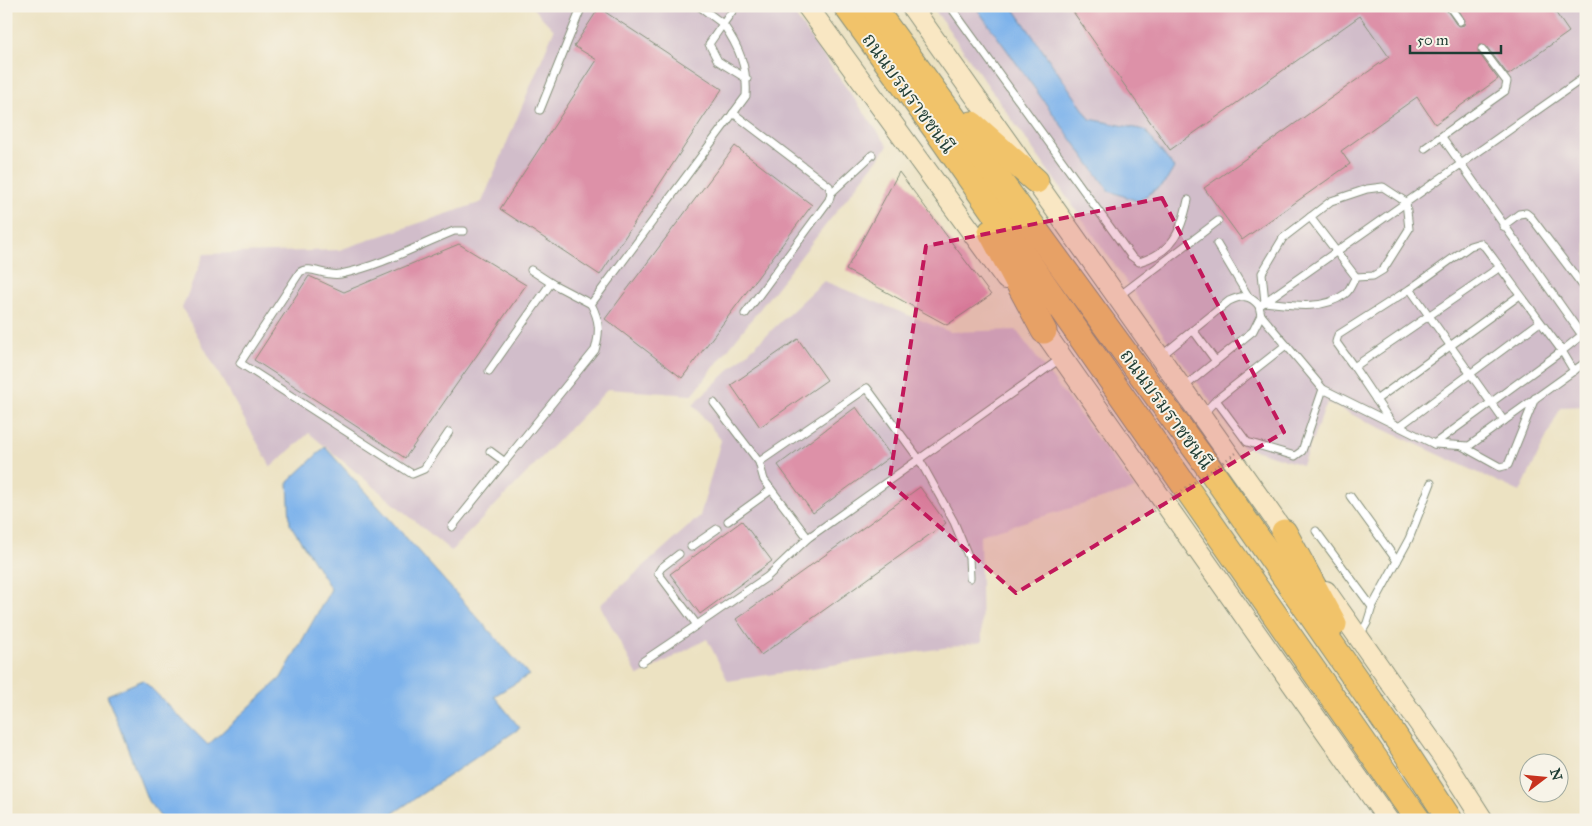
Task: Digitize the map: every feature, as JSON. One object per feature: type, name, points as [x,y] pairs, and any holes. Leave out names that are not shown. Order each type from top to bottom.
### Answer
[{"type":"highway","name":"ถนนบรมราชชนนี","points":[[846,6],[939,134],[1418,820]]},
{"type":"highway","name":"ถนนบรมราชชนนี","points":[[872,6],[1202,458],[1391,730],[1450,820]]},
{"type":"highway","points":[[933,89],[1036,181]]},
{"type":"highway","points":[[939,134],[1044,332]]},
{"type":"highway","points":[[1284,532],[1391,730]]},
{"type":"main road","points":[[807,6],[1063,358],[1388,820]]},
{"type":"main road","points":[[911,6],[1359,636],[1483,820]]},
{"type":"lane","points":[[540,110],[582,6]]},
{"type":"lane","points":[[591,304],[746,96],[747,79],[745,64],[733,38],[723,24],[699,6]]},
{"type":"lane","points":[[736,6],[712,38],[710,44],[711,51],[718,61],[747,79]]},
{"type":"lane","points":[[950,6],[1131,256],[1139,262],[1152,258],[1173,242],[1184,219],[1188,200]]},
{"type":"lane","points":[[1449,6],[1460,21]]},
{"type":"lane","points":[[1425,148],[1505,91],[1507,82],[1482,49]]},
{"type":"lane","points":[[1262,304],[1586,76]]},
{"type":"lane","points":[[733,113],[829,186],[831,193]]},
{"type":"lane","points":[[1434,444],[1562,351],[1584,338],[1503,226],[1442,137]]},
{"type":"lane","points":[[745,314],[828,200],[831,193],[872,155]]},
{"type":"lane","points":[[1183,388],[1258,325],[1262,304],[1262,273],[1283,238],[1331,201],[1375,188],[1383,187],[1406,202]]},
{"type":"lane","points":[[1356,277],[1373,276],[1383,270],[1409,229],[1406,202]]},
{"type":"lane","points":[[1503,226],[1519,214],[1526,213],[1586,290]]},
{"type":"lane","points":[[1310,217],[1356,277]]},
{"type":"lane","points":[[1119,297],[1218,221]]},
{"type":"lane","points":[[449,432],[424,469],[412,474],[240,363],[300,272],[305,269],[311,269],[323,275],[341,274],[374,265],[454,231],[464,230]]},
{"type":"lane","points":[[1390,422],[1336,342],[1338,335],[1410,289],[1470,246],[1480,243],[1485,247],[1562,351],[1574,371]]},
{"type":"lane","points":[[1217,244],[1248,296],[1262,304],[1308,307],[1347,293],[1356,277]]},
{"type":"lane","points":[[1354,367],[1430,317],[1500,267]]},
{"type":"lane","points":[[452,527],[595,350],[600,334],[598,318],[591,304],[531,270]]},
{"type":"lane","points":[[489,371],[551,283]]},
{"type":"lane","points":[[1410,289],[1504,421]]},
{"type":"lane","points":[[1376,400],[1520,295]]},
{"type":"lane","points":[[1161,356],[1230,301],[1239,296],[1248,296]]},
{"type":"lane","points":[[1261,315],[1323,389],[1434,444],[1468,446],[1586,362]]},
{"type":"lane","points":[[1400,426],[1540,322]]},
{"type":"lane","points":[[1193,330],[1215,360]]},
{"type":"lane","points":[[1202,415],[1216,400],[1286,346]]},
{"type":"lane","points":[[642,662],[767,577],[808,538],[1063,358]]},
{"type":"lane","points":[[759,462],[867,388],[919,459],[954,522],[969,558],[970,578]]},
{"type":"lane","points":[[1216,400],[1247,442],[1295,456],[1302,451],[1323,389]]},
{"type":"lane","points":[[1462,445],[1500,467],[1508,465],[1536,398]]},
{"type":"lane","points":[[714,403],[759,462],[764,480],[770,490],[808,538]]},
{"type":"lane","points":[[490,452],[505,462]]},
{"type":"lane","points":[[1359,636],[1367,623],[1372,607],[1409,539],[1431,484]]},
{"type":"lane","points":[[728,521],[770,490]]},
{"type":"lane","points":[[1350,496],[1396,561]]},
{"type":"lane","points":[[691,547],[716,530]]},
{"type":"lane","points":[[1316,531],[1372,607]]},
{"type":"lane","points":[[680,554],[661,568],[658,573],[697,625]]},
{"type":"path","points":[[1153,511],[1239,451]]},
{"type":"highlighted area","points":[[1162,198],[1284,432],[1016,593],[889,483],[926,246]]},
{"type":"shaded area","points":[[531,6],[788,6],[888,146],[692,395],[608,389],[451,551],[309,433],[271,467],[182,308],[204,254],[339,250],[482,202],[554,30]]},
{"type":"shaded area","points":[[932,6],[1586,6],[1586,406],[1561,407],[1520,492],[1327,403],[1302,465],[1242,446]]},
{"type":"shaded area","points":[[824,281],[950,332],[1016,330],[1135,489],[980,535],[982,642],[728,681],[707,639],[638,676],[600,605],[700,516],[721,440],[693,404]]},
{"type":"water","points":[[975,6],[1012,6],[1090,119],[1145,130],[1174,168],[1165,183],[1138,201],[1109,191]]},
{"type":"water","points":[[325,447],[529,675],[494,696],[520,728],[383,820],[163,820],[148,801],[107,695],[143,680],[208,745],[281,678],[331,589],[290,524],[288,482]]},
{"type":"building","points":[[1069,6],[1444,6],[1456,24],[1460,26],[1464,25],[1465,20],[1456,6],[1551,6],[1569,32],[1508,75],[1486,46],[1479,45],[1478,52],[1498,79],[1435,124],[1417,97],[1341,151],[1350,164],[1242,240],[1204,188],[1389,57],[1360,16],[1170,150]]},
{"type":"building","points":[[599,8],[722,89],[600,275],[500,209],[597,60],[574,46]]},
{"type":"building","points":[[735,146],[812,205],[682,378],[605,319]]},
{"type":"building","points":[[899,172],[991,295],[947,325],[846,270]]},
{"type":"building","points":[[459,244],[526,285],[405,458],[254,360],[309,276],[344,292]]},
{"type":"building","points":[[798,339],[827,380],[760,427],[731,385]]},
{"type":"building","points":[[856,407],[891,456],[813,513],[778,465]]},
{"type":"building","points":[[920,487],[946,523],[761,655],[736,619]]},
{"type":"building","points":[[742,521],[772,561],[700,614],[670,574]]}]
